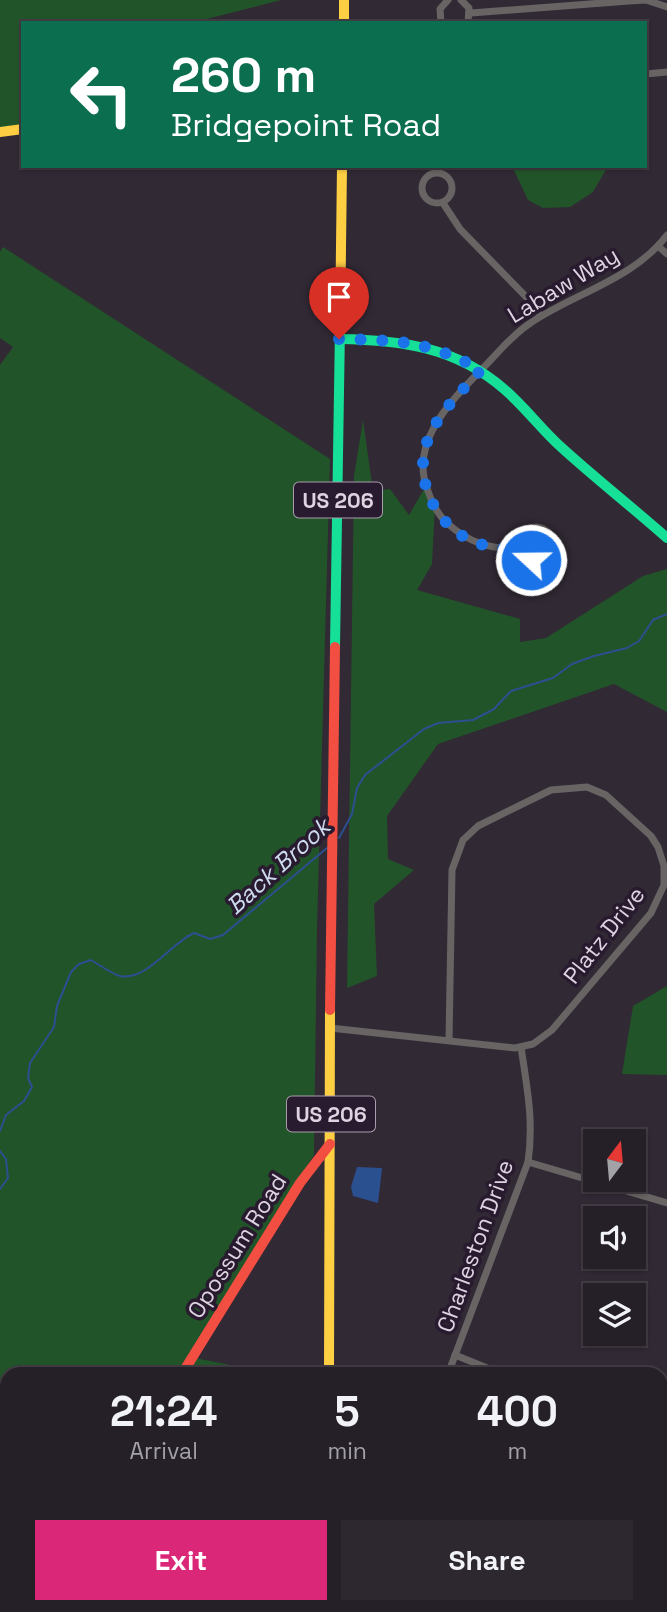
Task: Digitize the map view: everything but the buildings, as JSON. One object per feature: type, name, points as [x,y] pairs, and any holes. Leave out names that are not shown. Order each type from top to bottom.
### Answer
[{"type":"main road","points":[[344,0],[344,21]]},
{"type":"main road","points":[[0,132],[21,129]]},
{"type":"main road","name":"US 206","points":[[329,1367],[330,1028],[342,168]]},
{"type":"main road","points":[[339,339],[414,343],[443,352],[481,370],[507,392],[559,445],[667,538]]},
{"type":"main road","name":"Opossum Road","points":[[186,1367],[300,1183],[331,1143]]},
{"type":"street","points":[[441,21],[440,9],[448,0]]},
{"type":"street","points":[[461,0],[471,13],[469,21]]},
{"type":"street","points":[[471,13],[638,0],[667,7]]},
{"type":"street","points":[[647,74],[667,72]]},
{"type":"street","points":[[433,174],[443,174],[453,186],[451,196],[443,203],[433,203],[423,193],[423,184],[433,174]]},
{"type":"street","points":[[443,203],[460,229],[534,305],[541,316]]},
{"type":"street","name":"Labaw Way","points":[[520,548],[489,547],[472,541],[443,519],[434,506],[424,479],[425,449],[432,430],[448,406],[516,333],[541,316],[629,270],[667,235]]},
{"type":"street","points":[[658,246],[667,254]]},
{"type":"street","points":[[533,527],[548,531],[553,540],[552,552],[543,560],[526,557],[520,548],[519,542],[523,533],[533,527]]},
{"type":"street","name":"Platz Drive","points":[[449,1041],[452,870],[463,840],[478,827],[551,790],[587,787],[606,796],[651,836],[659,847],[664,866],[664,885],[652,913],[555,1027],[540,1041],[521,1047]]},
{"type":"street","points":[[330,1028],[521,1047]]},
{"type":"street","name":"Charleston Drive","points":[[451,1367],[528,1162],[532,1134],[521,1047]]},
{"type":"street","points":[[528,1162],[667,1203]]},
{"type":"street","points":[[455,1355],[485,1367]]},
{"type":"green space","points":[[0,0],[281,0],[199,21],[21,21],[21,132],[0,135]]},
{"type":"green space","points":[[513,168],[607,168],[593,192],[570,207],[543,208],[528,200]]},
{"type":"green space","points":[[3,247],[330,459],[317,928],[314,1155],[190,1357],[241,1367],[0,1367],[0,365],[13,347],[0,338],[0,252]]},
{"type":"green space","points":[[363,420],[373,491],[390,489],[409,515],[427,484],[435,506],[432,564],[417,590],[520,619],[520,642],[546,638],[643,576],[667,569],[667,712],[614,684],[438,744],[387,816],[388,859],[414,870],[374,904],[377,976],[347,988],[354,476]]},
{"type":"green space","points":[[667,986],[667,1075],[622,1074],[633,1006]]},
{"type":"water","points":[[357,1167],[382,1168],[378,1203],[353,1196],[351,1187]]},
{"type":"waterway","name":"Back Brook","points":[[339,838],[352,814],[357,788],[365,775],[424,729],[438,723],[473,720],[494,709],[511,691],[553,678],[572,664],[627,648],[639,641],[653,620],[667,614]]},
{"type":"waterway","name":"Back Brook","points":[[0,1131],[6,1115],[24,1101],[32,1087],[28,1078],[30,1063],[54,1027],[57,1006],[71,972],[79,964],[91,960],[116,975],[130,976],[149,967],[194,933],[210,939],[223,935],[327,848]]},
{"type":"waterway","name":"Back Brook","points":[[0,1151],[6,1159],[8,1178],[0,1189]]},
{"type":"traffic: fast","points":[[335,647],[340,328]]},
{"type":"traffic: fast","points":[[339,339],[384,341],[427,349],[447,355],[486,375],[512,396],[561,447],[667,538]]},
{"type":"traffic: slow","points":[[344,0],[344,21]]},
{"type":"traffic: slow","points":[[0,132],[21,129]]},
{"type":"traffic: slow","points":[[340,328],[342,168]]},
{"type":"traffic: slow","points":[[329,1367],[330,1010]]},
{"type":"traffic: jam","points":[[330,1010],[335,647]]},
{"type":"traffic: jam","points":[[186,1367],[300,1183],[330,1144]]},
{"type":"route","points":[[339,339],[414,343],[459,358],[481,370],[448,406],[432,430],[423,465],[426,487],[443,519],[458,533],[489,547],[520,548],[531,560]]}]
